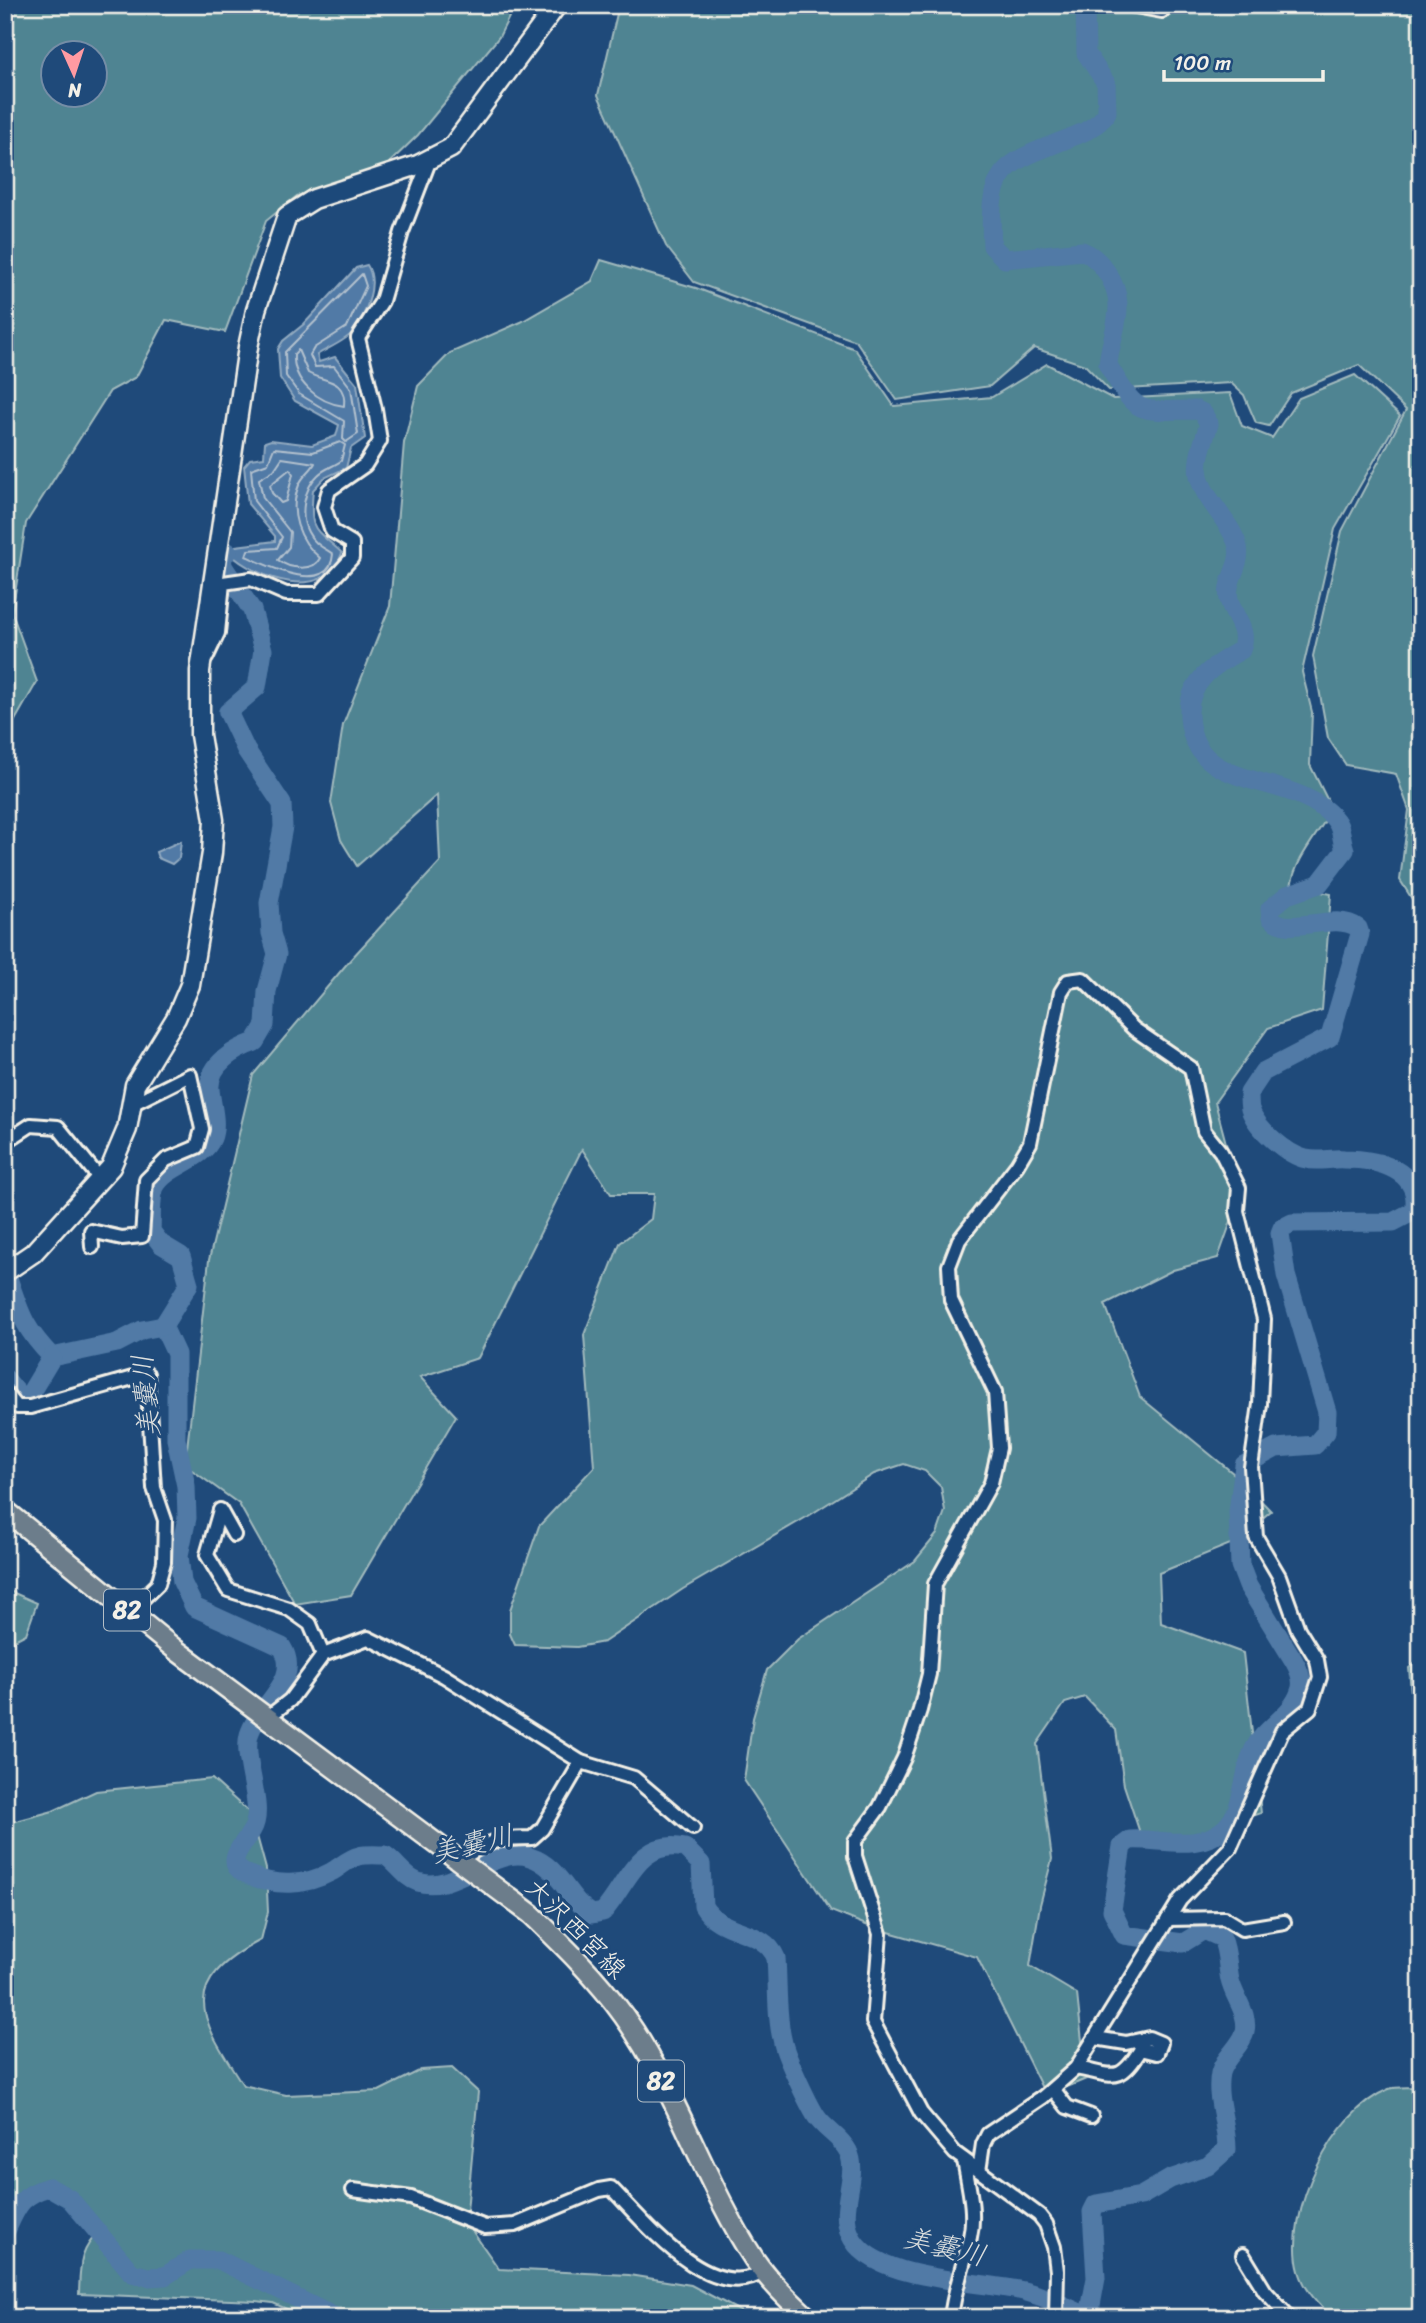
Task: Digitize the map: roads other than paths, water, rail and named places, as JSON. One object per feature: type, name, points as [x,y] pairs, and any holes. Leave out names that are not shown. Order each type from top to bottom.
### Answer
[{"type":"main road","name":"大沢西宮線","points":[[5,1510],[129,1612],[531,1914],[582,1963],[624,2016],[656,2071],[726,2211],[764,2271],[808,2318]]},
{"type":"street","points":[[5,1272],[33,1253],[111,1167],[127,1129],[135,1085],[187,996],[212,853],[214,820],[201,735],[200,671],[247,346],[287,216],[314,199],[430,159],[451,148],[557,5]]},
{"type":"street","points":[[1130,5],[1162,11]]},
{"type":"street","points":[[200,671],[218,633],[223,583],[251,579],[286,594],[318,594],[352,558],[352,543],[331,530],[324,507],[328,490],[365,465],[380,442],[358,338],[382,301],[402,232],[430,159]]},
{"type":"street","points":[[979,2171],[983,2144],[988,2134],[1053,2090],[1076,2068],[1180,1900],[1230,1848],[1282,1731],[1310,1709],[1320,1677],[1317,1660],[1298,1629],[1279,1576],[1256,1537],[1251,1467],[1260,1404],[1264,1319],[1237,1211],[1239,1188],[1228,1165],[1204,1132],[1191,1068],[1134,1029],[1083,979],[1068,981],[1061,992],[1030,1143],[1017,1165],[959,1240],[949,1266],[951,1300],[995,1392],[999,1448],[991,1483],[936,1584],[929,1674],[904,1758],[880,1807],[855,1840],[858,1867],[880,1934],[873,2022],[921,2113],[964,2160],[979,2171],[1039,2215],[1054,2247],[1057,2271],[1056,2318]]},
{"type":"street","points":[[92,1247],[91,1231],[122,1238],[142,1236],[146,1180],[166,1160],[197,1147],[202,1129],[190,1075],[132,1104]]},
{"type":"street","points":[[5,1142],[31,1125],[58,1127],[100,1180]]},
{"type":"street","points":[[5,1392],[17,1407],[30,1407],[148,1374],[154,1488],[165,1520],[164,1562],[158,1584],[129,1612]]},
{"type":"street","points":[[234,1535],[220,1510],[207,1555],[228,1590],[289,1609],[310,1624],[323,1656]]},
{"type":"street","points":[[261,1713],[290,1700],[323,1656],[368,1638],[444,1676],[581,1762],[634,1778],[693,1829]]},
{"type":"street","points":[[466,1866],[481,1844],[506,1838],[532,1838],[542,1829],[581,1762]]},
{"type":"street","points":[[1168,1919],[1224,1918],[1242,1929],[1284,1922]]},
{"type":"street","points":[[1076,2068],[1118,2076],[1127,2071],[1141,2049],[1157,2053],[1161,2043],[1149,2038],[1126,2043],[1095,2038]]},
{"type":"street","points":[[1053,2090],[1067,2107],[1091,2116]]},
{"type":"street","points":[[951,2318],[956,2280],[968,2242],[972,2210],[964,2160]]},
{"type":"street","points":[[353,2190],[411,2198],[485,2227],[515,2225],[599,2190],[611,2188],[689,2264],[733,2278],[755,2277],[764,2271]]},
{"type":"street","points":[[1243,2255],[1265,2291],[1290,2318]]},
{"type":"water","points":[[367,265],[372,281],[370,298],[358,324],[346,338],[317,355],[319,362],[335,357],[357,384],[365,438],[351,448],[346,468],[324,478],[313,490],[313,522],[319,533],[342,553],[334,569],[321,578],[290,582],[272,578],[255,571],[228,552],[228,547],[275,541],[275,536],[248,504],[244,466],[250,459],[264,457],[265,442],[271,440],[312,445],[336,436],[339,425],[295,401],[280,378],[278,349],[356,268]]},
{"type":"water","points":[[181,841],[179,858],[172,864],[158,858],[156,852]]},
{"type":"waterway","points":[[1085,5],[1086,53],[1106,83],[1107,112],[1098,123],[1086,131],[1033,153],[1006,170],[993,197],[992,246],[1005,259],[1082,251],[1096,259],[1107,272],[1117,296],[1117,319],[1108,365],[1127,394],[1134,403],[1151,410],[1197,410],[1203,413],[1209,424],[1198,471],[1204,490],[1238,547],[1238,560],[1228,592],[1242,630],[1243,643],[1241,650],[1204,676],[1192,693],[1189,716],[1194,739],[1205,756],[1221,768],[1304,797],[1323,808],[1338,824],[1345,850],[1319,884],[1287,895],[1270,909],[1271,918],[1289,925],[1348,923],[1358,928],[1360,934],[1330,1037],[1263,1072],[1249,1093],[1250,1109],[1265,1132],[1290,1152],[1311,1160],[1357,1160],[1383,1165],[1405,1177],[1412,1186],[1415,1197],[1414,1211],[1393,1222],[1292,1223],[1282,1228],[1280,1233],[1286,1275],[1327,1412],[1326,1432],[1315,1445],[1276,1448],[1244,1465],[1238,1512],[1240,1565],[1248,1586],[1296,1664],[1301,1687],[1291,1707],[1254,1749],[1240,1802],[1224,1829],[1213,1836],[1191,1842],[1130,1840],[1122,1846],[1112,1910],[1124,1935],[1183,1943],[1204,1930],[1222,1938],[1230,1980],[1246,2025],[1243,2037],[1220,2073],[1219,2092],[1227,2149],[1208,2166],[1170,2179],[1141,2196],[1096,2204],[1092,2212],[1096,2278],[1089,2316]]},
{"type":"waterway","points":[[163,1326],[189,1284],[181,1256],[161,1244],[151,1231],[153,1192],[167,1173],[200,1153],[212,1138],[214,1120],[210,1089],[213,1072],[224,1059],[255,1042],[265,1025],[267,991],[277,954],[271,933],[269,903],[283,827],[282,804],[246,750],[228,712],[257,687],[263,650],[252,610],[223,566],[222,554],[228,552]]},
{"type":"waterway","name":"美嚢川","points":[[5,1270],[27,1326],[52,1357],[117,1343],[142,1330],[163,1326],[176,1354],[176,1439],[186,1486],[187,1518],[179,1555],[182,1582],[194,1607],[282,1647],[287,1659],[283,1682],[249,1735],[248,1758],[256,1821],[236,1855],[236,1866],[241,1871],[270,1882],[301,1882],[321,1877],[355,1857],[385,1855],[413,1880],[431,1884],[516,1855],[530,1857],[549,1868],[583,1908],[592,1914],[603,1912],[645,1856],[669,1847],[685,1848],[701,1864],[703,1906],[711,1916],[762,1941],[776,1958],[778,2012],[783,2043],[816,2116],[848,2151],[852,2170],[847,2223],[850,2234],[862,2250],[880,2262],[904,2271],[1027,2292],[1091,2318]]},
{"type":"waterway","points":[[5,1378],[20,1396],[28,1397],[52,1357]]},
{"type":"waterway","points":[[5,2233],[25,2198],[49,2187],[70,2199],[132,2273],[148,2277],[165,2276],[190,2260],[219,2260],[337,2318]]}]
